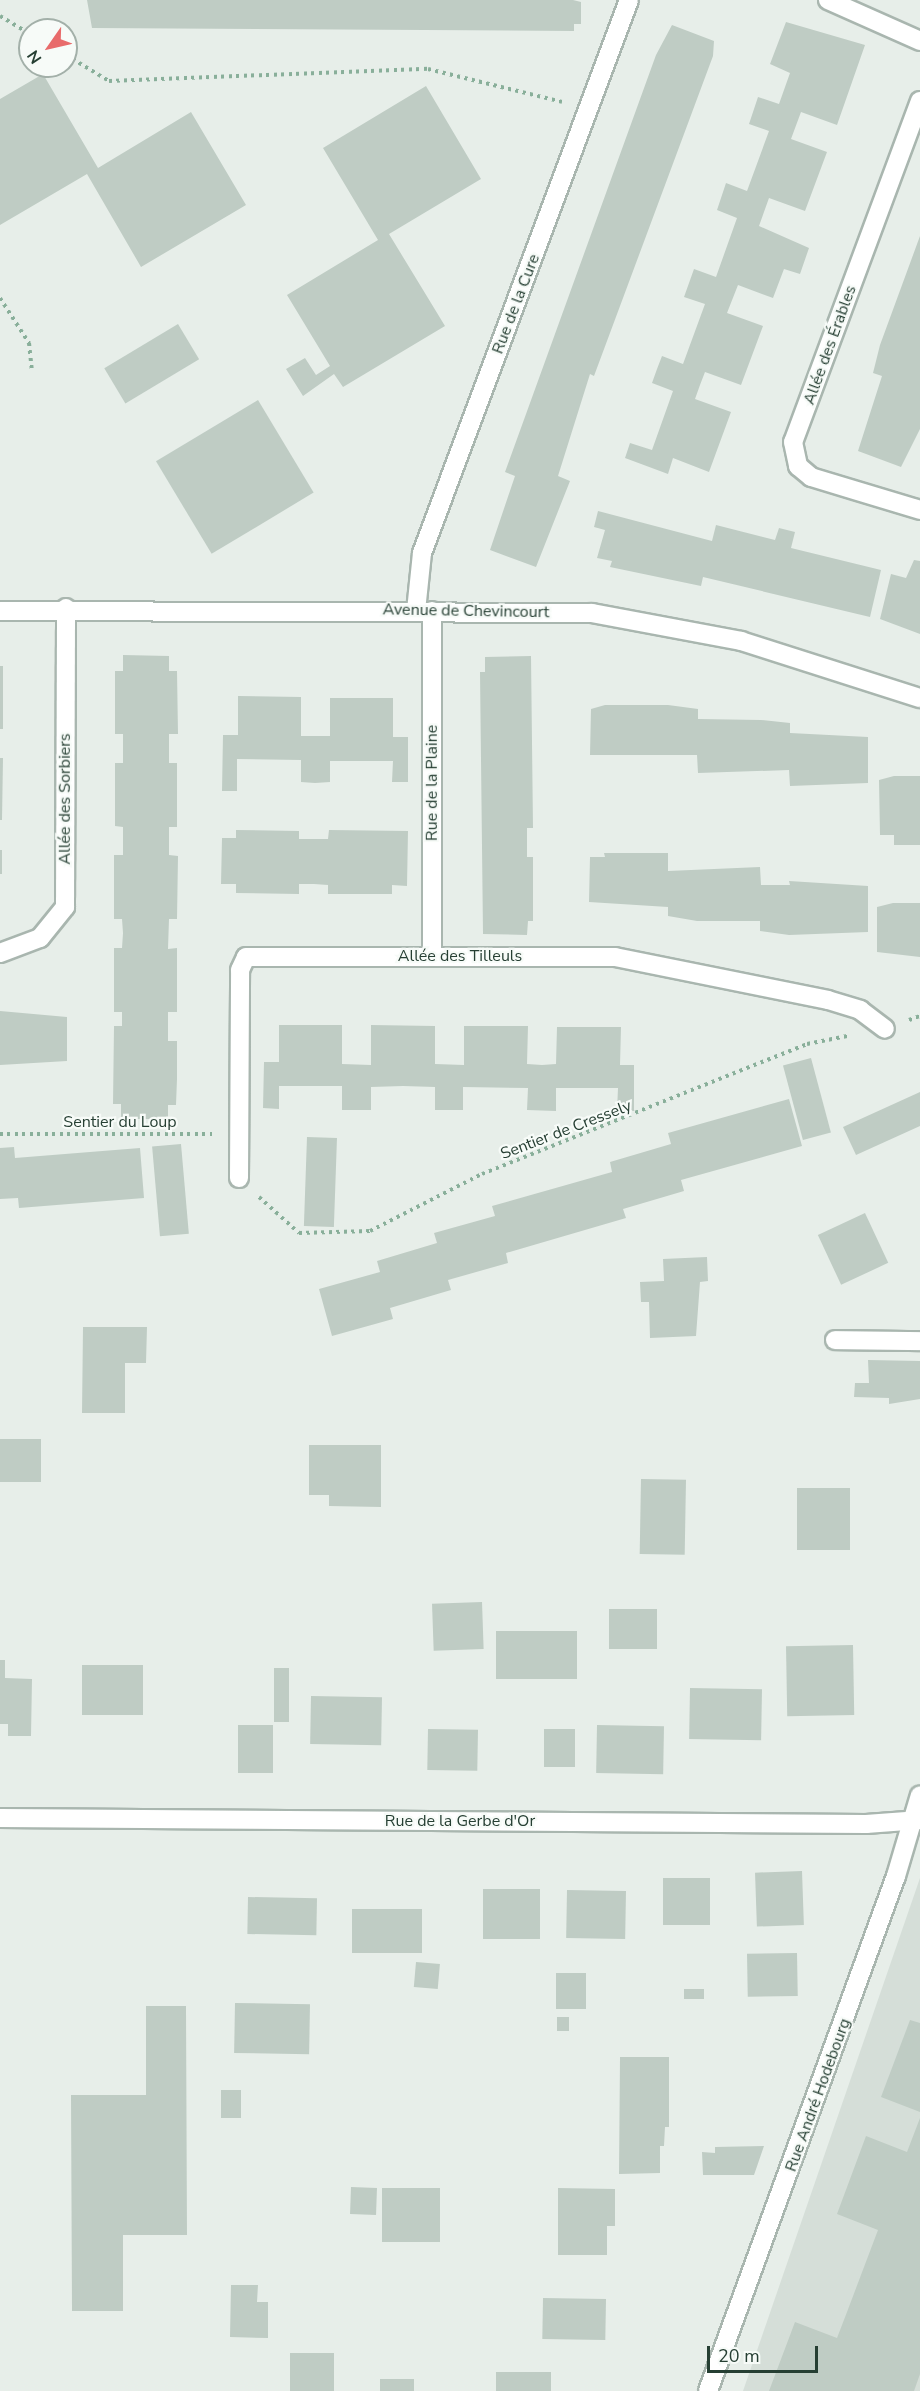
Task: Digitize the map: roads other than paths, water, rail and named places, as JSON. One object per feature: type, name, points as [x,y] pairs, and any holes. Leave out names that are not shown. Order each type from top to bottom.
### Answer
[{"type":"street","name":"Rue de la Cure","points":[[424,611],[422,554],[630,0]]},
{"type":"street","points":[[828,0],[920,41]]},
{"type":"street","name":"Allée des Érables","points":[[920,101],[793,442],[798,466],[811,477],[920,510]]},
{"type":"street","name":"Avenue de Chevincourt","points":[[0,611],[66,608],[592,613],[741,641],[920,698]]},
{"type":"street","name":"Allée des Sorbiers","points":[[0,953],[40,938],[65,907],[66,608]]},
{"type":"street","name":"Rue de la Plaine","points":[[424,611],[432,955]]},
{"type":"street","name":"Allée des Tilleuls","points":[[239,1178],[240,970],[246,957],[432,955],[615,957],[828,1000],[860,1010],[885,1029]]},
{"type":"street","points":[[835,1340],[920,1341]]},
{"type":"street","name":"Rue André Hodebourg","points":[[708,2391],[896,1876],[916,1818],[920,1795]]},
{"type":"street","name":"Rue de la Gerbe d'Or","points":[[0,1818],[866,1824],[916,1818]]}]
